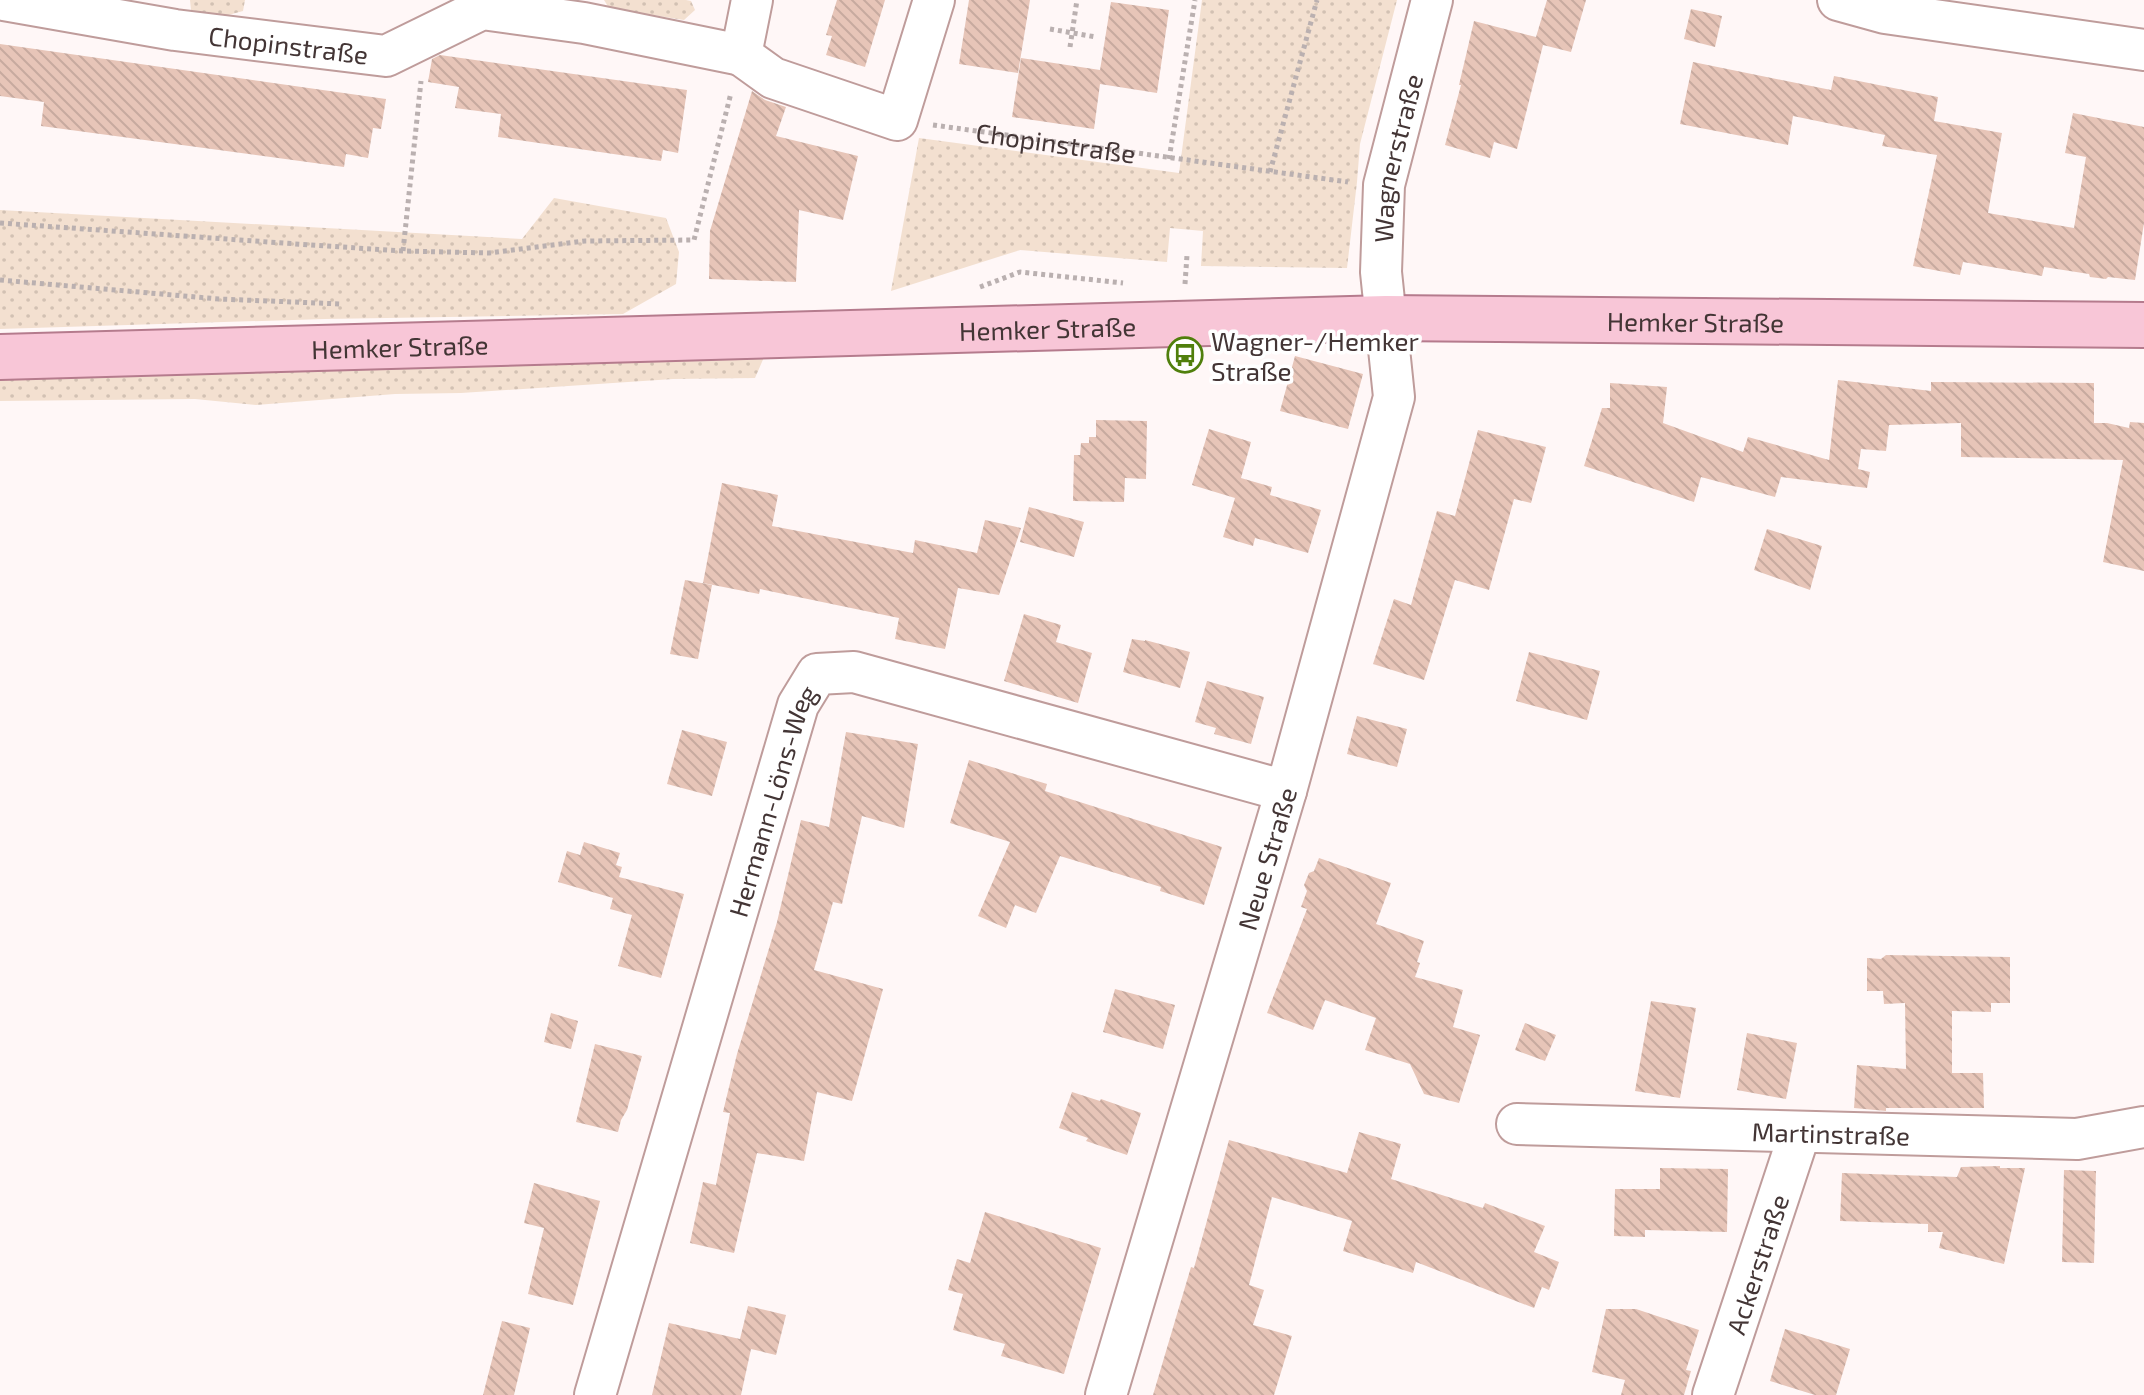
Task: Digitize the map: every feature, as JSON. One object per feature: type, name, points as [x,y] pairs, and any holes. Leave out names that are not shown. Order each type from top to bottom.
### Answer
[{"type":"main road","name":"Hemker Straße","points":[[0,357],[1386,318],[2144,325]]},
{"type":"street","name":"Chopinstraße","points":[[4,0],[177,15],[386,56],[482,9],[586,11],[741,55],[773,78],[897,120]]},
{"type":"street","points":[[741,55],[752,0]]},
{"type":"street","points":[[897,120],[934,0]]},
{"type":"street","name":"Wagnerstraße","points":[[1386,318],[1381,272],[1384,185],[1432,0]]},
{"type":"street","points":[[1838,0],[2144,50]]},
{"type":"street","name":"Neue Straße","points":[[1106,1395],[1286,791],[1394,397],[1386,318]]},
{"type":"street","name":"Hermann-Löns-Weg","points":[[595,1395],[798,705],[817,674],[854,672],[1286,791]]},
{"type":"street","name":"Martinstraße","points":[[1517,1124],[2077,1139],[2144,1127]]},
{"type":"street","name":"Ackerstraße","points":[[1713,1395],[1800,1132]]},
{"type":"path","points":[[1070,47],[1077,0]]},
{"type":"path","points":[[1169,159],[1195,0]]},
{"type":"path","points":[[1270,172],[1317,0]]},
{"type":"path","points":[[1050,29],[1096,37]]},
{"type":"path","points":[[403,251],[426,36]]},
{"type":"path","points":[[0,223],[403,251],[489,253],[585,241],[694,240],[741,55]]},
{"type":"path","name":"Chopinstraße","points":[[897,120],[1169,159],[1384,185]]},
{"type":"path","points":[[1185,289],[1187,255]]},
{"type":"shaded area","points":[[190,0],[245,0],[243,11],[221,17],[191,10]]},
{"type":"shaded area","points":[[604,0],[686,0],[691,1],[695,10],[684,20],[609,8]]},
{"type":"shaded area","points":[[1202,0],[1397,0],[1360,144],[1347,268],[1201,266],[1203,231],[1170,228],[1167,262],[1020,250],[891,291],[919,138],[1179,173]]},
{"type":"shaded area","points":[[554,198],[666,218],[679,252],[676,284],[623,314],[0,329],[0,210],[522,239]]},
{"type":"shaded area","points":[[765,355],[755,378],[673,379],[461,393],[395,394],[256,405],[195,399],[0,401],[0,376]]},
{"type":"building","points":[[837,0],[885,0],[865,67],[826,55],[832,36],[826,35]]},
{"type":"building","points":[[969,0],[1030,0],[1018,73],[959,64]]},
{"type":"building","points":[[1547,0],[1586,0],[1571,52],[1543,45],[1517,149],[1494,142],[1490,158],[1445,145],[1474,21],[1536,37]]},
{"type":"building","points":[[1111,2],[1169,10],[1157,93],[1100,84],[1094,129],[1012,117],[1021,58],[1100,70]]},
{"type":"building","points":[[1691,9],[1722,16],[1715,47],[1684,39]]},
{"type":"building","points":[[0,44],[386,99],[381,129],[373,128],[368,158],[346,154],[344,167],[41,126],[44,102],[0,96]]},
{"type":"building","points":[[440,55],[687,90],[678,153],[663,150],[661,161],[498,137],[501,114],[455,108],[459,87],[428,82],[432,59]]},
{"type":"building","points":[[1693,62],[1831,90],[1834,76],[1938,97],[1934,121],[2002,133],[1988,213],[2074,228],[2086,157],[2065,153],[2073,113],[2144,127],[2144,223],[2135,280],[2090,277],[2089,274],[2044,267],[2042,276],[1963,262],[1960,275],[1913,266],[1937,155],[1882,146],[1885,135],[1793,116],[1788,145],[1680,124]]},
{"type":"building","points":[[752,91],[765,100],[786,107],[776,136],[858,156],[843,220],[799,210],[796,282],[709,279],[710,231]]},
{"type":"building","points":[[1295,356],[1363,374],[1348,429],[1280,411]]},
{"type":"building","points":[[1838,380],[1931,391],[1931,382],[2094,383],[2094,423],[2129,428],[2130,422],[2144,423],[2144,571],[2103,562],[2123,460],[1961,457],[1961,423],[1889,425],[1886,451],[1861,449],[1858,469],[1870,472],[1867,488],[1781,477],[1775,497],[1701,477],[1694,502],[1584,466],[1602,408],[1610,408],[1610,383],[1667,387],[1663,423],[1743,452],[1748,437],[1829,460]]},
{"type":"building","points":[[1096,420],[1147,421],[1146,479],[1125,478],[1124,502],[1073,501],[1074,455],[1080,455],[1081,443],[1089,443],[1089,437],[1096,437]]},
{"type":"building","points":[[1209,429],[1251,442],[1241,478],[1272,487],[1270,495],[1321,510],[1308,553],[1255,538],[1253,546],[1223,537],[1235,498],[1192,485]]},
{"type":"building","points":[[1478,430],[1546,447],[1531,503],[1514,499],[1489,590],[1455,580],[1424,680],[1373,664],[1394,599],[1411,605],[1437,511],[1455,516]]},
{"type":"building","points":[[722,483],[778,495],[772,526],[913,553],[915,540],[977,553],[985,520],[1021,528],[999,595],[958,588],[945,649],[895,639],[899,618],[760,589],[759,594],[703,583]]},
{"type":"building","points":[[1029,507],[1084,522],[1074,557],[1020,542]]},
{"type":"building","points":[[1767,529],[1822,546],[1810,590],[1754,570]]},
{"type":"building","points":[[685,580],[712,585],[698,659],[670,654]]},
{"type":"building","points":[[1024,614],[1061,625],[1056,642],[1092,653],[1078,703],[1004,681]]},
{"type":"building","points":[[1132,639],[1190,652],[1180,688],[1123,672]]},
{"type":"building","points":[[1529,652],[1600,671],[1587,720],[1516,701]]},
{"type":"building","points":[[1207,681],[1264,697],[1251,744],[1214,734],[1216,728],[1195,722]]},
{"type":"building","points":[[1357,716],[1407,729],[1397,767],[1347,754]]},
{"type":"building","points":[[682,730],[727,742],[712,796],[667,784]]},
{"type":"building","points":[[846,732],[918,744],[904,828],[862,816],[842,904],[833,902],[814,970],[883,989],[852,1101],[817,1092],[804,1161],[757,1153],[734,1253],[690,1243],[703,1182],[716,1185],[730,1113],[723,1112],[777,922],[801,820],[829,827]]},
{"type":"building","points":[[969,760],[1047,784],[1045,791],[1222,847],[1204,905],[1160,891],[1161,887],[1060,856],[1036,913],[1015,905],[1006,928],[978,916],[1010,842],[950,823]]},
{"type":"building","points":[[584,842],[620,853],[616,865],[622,867],[619,877],[684,894],[661,978],[618,966],[632,915],[610,909],[613,898],[558,882],[567,851],[580,855]]},
{"type":"building","points":[[1319,858],[1391,883],[1376,924],[1424,941],[1415,977],[1463,990],[1453,1027],[1480,1035],[1459,1103],[1424,1094],[1410,1064],[1365,1050],[1376,1018],[1325,1000],[1313,1030],[1267,1013],[1307,909],[1301,907],[1307,891],[1304,885]]},
{"type":"building","points":[[1886,955],[2010,957],[2010,1003],[1991,1003],[1991,1012],[1952,1011],[1952,1073],[1983,1073],[1984,1108],[1886,1108],[1886,1111],[1854,1108],[1857,1065],[1906,1069],[1905,1003],[1884,1004],[1883,991],[1867,991],[1867,958],[1881,959]]},
{"type":"building","points":[[1115,989],[1175,1005],[1163,1049],[1103,1032]]},
{"type":"building","points":[[1651,1001],[1696,1008],[1680,1098],[1635,1091]]},
{"type":"building","points":[[551,1013],[578,1021],[571,1049],[544,1042]]},
{"type":"building","points":[[1525,1023],[1556,1035],[1545,1061],[1515,1050]]},
{"type":"building","points":[[1747,1033],[1797,1043],[1786,1099],[1737,1090]]},
{"type":"building","points":[[595,1044],[642,1056],[618,1132],[576,1122]]},
{"type":"building","points":[[1072,1092],[1141,1113],[1127,1155],[1059,1128]]},
{"type":"building","points":[[1359,1132],[1401,1144],[1391,1179],[1483,1208],[1485,1203],[1545,1226],[1534,1252],[1559,1262],[1549,1290],[1542,1287],[1534,1308],[1416,1262],[1413,1273],[1343,1251],[1352,1221],[1272,1197],[1249,1285],[1264,1290],[1253,1325],[1292,1336],[1274,1395],[1153,1395],[1191,1267],[1194,1268],[1229,1140],[1347,1173]]},
{"type":"building","points":[[1961,1167],[2025,1168],[2004,1264],[1939,1248],[1943,1232],[1928,1232],[1928,1224],[1840,1221],[1842,1173],[1957,1177]]},
{"type":"building","points":[[1660,1168],[1728,1169],[1727,1232],[1645,1230],[1645,1237],[1614,1236],[1615,1189],[1660,1189]]},
{"type":"building","points":[[2064,1170],[2096,1171],[2094,1263],[2062,1262]]},
{"type":"building","points":[[534,1183],[600,1201],[573,1305],[528,1294],[544,1228],[524,1223]]},
{"type":"building","points":[[985,1212],[1101,1248],[1064,1374],[1001,1356],[1005,1344],[953,1330],[963,1294],[948,1290],[957,1259],[970,1263]]},
{"type":"building","points":[[748,1306],[786,1315],[776,1355],[751,1349],[741,1395],[652,1395],[669,1323],[740,1339]]},
{"type":"building","points":[[1606,1309],[1636,1309],[1699,1330],[1686,1370],[1691,1371],[1684,1395],[1621,1395],[1625,1380],[1592,1372]]},
{"type":"building","points":[[502,1321],[530,1328],[514,1395],[483,1395]]},
{"type":"building","points":[[1785,1329],[1850,1349],[1836,1395],[1815,1395],[1770,1381]]},
{"type":"place","name":"Wagner-/Hemker Straße","points":[[1185,355]]}]
